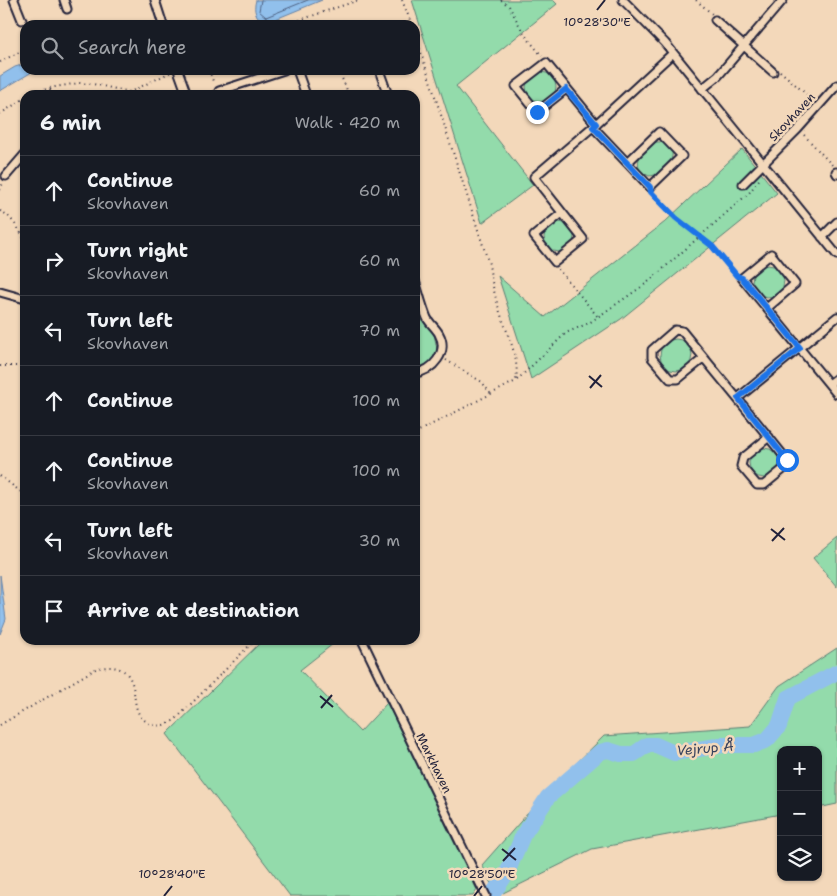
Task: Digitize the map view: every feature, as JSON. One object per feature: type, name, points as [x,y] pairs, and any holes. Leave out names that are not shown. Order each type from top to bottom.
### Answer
[{"type":"street","points":[[14,0],[22,20]]},
{"type":"street","points":[[64,0],[67,9]]},
{"type":"street","points":[[155,0],[161,20]]},
{"type":"street","points":[[624,0],[673,53],[837,255]]},
{"type":"street","points":[[702,90],[718,76],[745,46],[783,0]]},
{"type":"street","points":[[715,20],[773,72]]},
{"type":"street","points":[[562,213],[534,236],[555,262],[583,239],[534,177],[594,126],[673,53]]},
{"type":"street","points":[[566,89],[537,112],[516,86],[546,63],[566,89],[594,126],[627,163],[650,187],[682,156],[659,132],[627,163]]},
{"type":"street","points":[[179,75],[185,90]]},
{"type":"street","points":[[223,90],[269,75]]},
{"type":"street","points":[[299,75],[304,90]]},
{"type":"street","points":[[381,75],[386,90]]},
{"type":"street","name":"Skovhaven","points":[[743,184],[798,129],[837,85]]},
{"type":"street","points":[[6,176],[20,160]]},
{"type":"street","points":[[822,237],[837,222]]},
{"type":"street","points":[[767,308],[795,284],[770,254],[742,278],[837,394]]},
{"type":"street","points":[[0,292],[20,298]]},
{"type":"street","points":[[420,296],[428,321],[440,336],[442,345],[438,361],[427,370],[420,372]]},
{"type":"street","points":[[738,398],[837,317]]},
{"type":"street","points":[[704,358],[678,379],[670,379],[652,358],[652,350],[675,330],[682,331],[738,398],[769,437],[787,460],[786,467],[764,485],[757,485],[741,466],[743,458],[769,437]]},
{"type":"street","points":[[829,384],[837,378]]},
{"type":"street","name":"Markhaven","points":[[364,645],[486,896]]},
{"type":"path","points":[[300,20],[359,0]]},
{"type":"path","points":[[402,0],[410,20]]},
{"type":"path","points":[[501,0],[509,6],[524,34],[546,63]]},
{"type":"path","points":[[696,0],[715,17],[715,20]]},
{"type":"path","points":[[420,50],[489,264],[498,306],[518,367],[516,380]]},
{"type":"path","points":[[0,62],[20,52]]},
{"type":"path","points":[[773,72],[776,68],[819,106]]},
{"type":"path","points":[[134,90],[166,75]]},
{"type":"path","points":[[211,75],[219,90]]},
{"type":"path","points":[[340,75],[347,90]]},
{"type":"path","points":[[44,90],[79,83],[121,90]]},
{"type":"path","points":[[0,114],[20,101]]},
{"type":"path","points":[[798,129],[836,169],[836,173]]},
{"type":"path","points":[[420,430],[516,380],[566,333],[589,323],[646,283],[750,193],[761,179],[763,164]]},
{"type":"path","points":[[650,187],[651,192],[676,218],[712,246],[737,276],[742,278]]},
{"type":"path","points":[[0,211],[11,219],[20,232]]},
{"type":"path","points":[[555,262],[556,266],[598,317]]},
{"type":"path","points":[[440,356],[482,382],[490,394]]},
{"type":"path","points":[[0,366],[20,366]]},
{"type":"path","points":[[0,476],[20,491]]},
{"type":"path","points":[[0,725],[97,668],[111,667],[119,668],[127,674],[132,684],[137,712],[143,720],[154,726],[164,726],[174,720],[251,645]]},
{"type":"green space","points":[[412,0],[553,0],[557,4],[456,86],[533,185],[482,223],[420,25],[420,20],[418,20]]},
{"type":"green space","points":[[541,72],[551,77],[556,87],[551,97],[541,102],[531,97],[526,87],[531,77]]},
{"type":"green space","points":[[656,142],[665,143],[670,146],[672,158],[664,170],[649,176],[640,171],[638,162],[645,150]]},
{"type":"green space","points":[[742,149],[777,193],[621,319],[531,379],[498,276],[545,317],[665,222]]},
{"type":"green space","points":[[559,222],[569,227],[574,237],[569,247],[559,252],[549,247],[544,237],[549,227]]},
{"type":"green space","points":[[768,265],[774,266],[779,270],[783,275],[783,287],[779,292],[774,296],[768,297],[762,296],[757,292],[753,287],[752,281],[753,275],[757,270],[762,266]]},
{"type":"green space","points":[[420,311],[423,320],[434,334],[437,349],[434,359],[427,366],[420,368]]},
{"type":"green space","points":[[676,339],[682,340],[687,344],[691,349],[691,361],[687,366],[682,370],[676,371],[670,370],[665,366],[661,361],[660,355],[661,349],[665,344],[670,340]]},
{"type":"green space","points":[[764,448],[774,453],[779,463],[774,473],[764,478],[754,473],[749,463],[754,453]]},
{"type":"green space","points":[[837,538],[837,587],[813,558]]},
{"type":"green space","points":[[258,645],[332,645],[300,670],[360,732],[387,703],[477,890],[473,896],[290,896],[167,734]]},
{"type":"green space","points":[[837,648],[837,804],[822,807],[822,746],[777,746],[777,815],[592,849],[497,896],[482,865],[544,795],[604,736],[750,726],[779,686]]},
{"type":"water","points":[[256,0],[322,0],[273,20],[262,20],[256,13]]},
{"type":"water","points":[[20,66],[20,75],[27,75],[0,91],[0,76]]},
{"type":"water","points":[[0,575],[6,619],[0,634]]},
{"type":"waterway","name":"Vejrup Å","points":[[494,892],[507,873],[523,835],[548,797],[600,752],[608,750],[621,754],[634,754],[647,745],[656,745],[674,753],[723,745],[754,745],[767,740],[779,726],[788,698],[837,672]]},
{"type":"route","points":[[537,112],[566,89],[596,124],[593,127],[650,187],[651,192],[688,229],[712,246],[737,276],[742,278],[800,348],[738,398],[787,460]]}]
